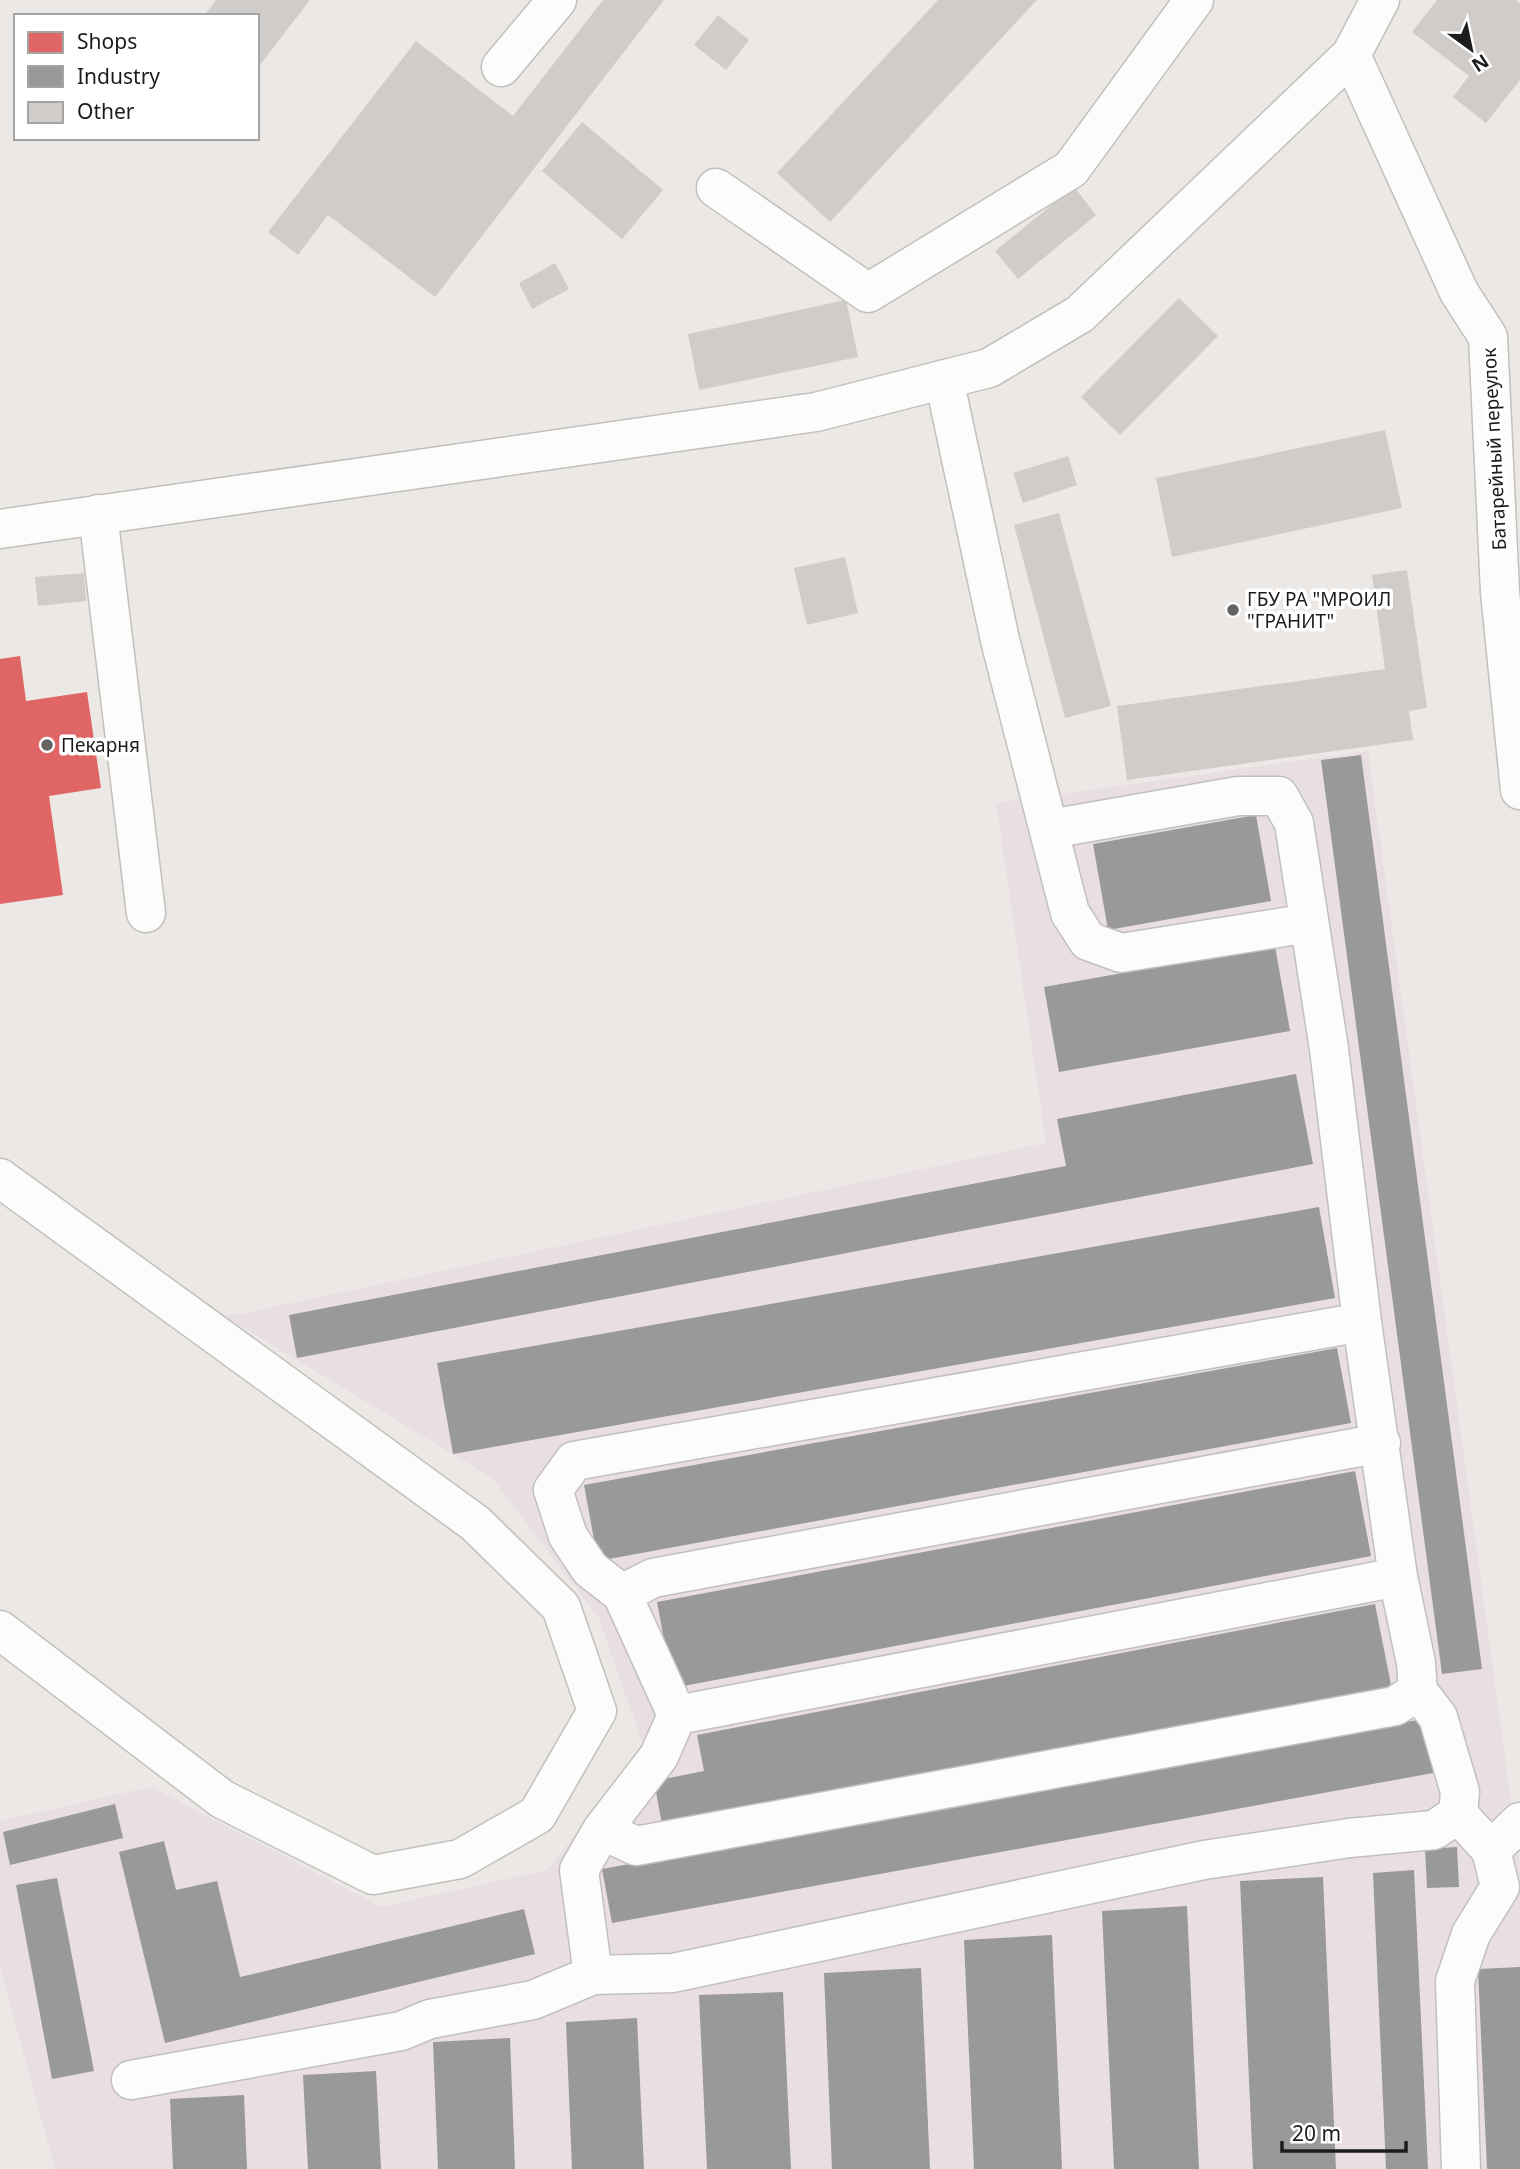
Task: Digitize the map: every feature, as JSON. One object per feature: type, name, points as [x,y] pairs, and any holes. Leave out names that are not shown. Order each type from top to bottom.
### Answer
[{"type":"street","points":[[501,67],[557,0]]},
{"type":"street","points":[[716,188],[868,293],[1071,169],[1194,0]]},
{"type":"street","points":[[0,529],[816,412],[989,368],[1080,314],[1351,55],[1380,0]]},
{"type":"street","name":"Батарейный переулок","points":[[1351,55],[1460,292],[1504,334],[1500,592],[1520,790]]},
{"type":"street","points":[[944,379],[1000,640],[1070,913],[1088,941],[1121,953],[1309,923]]},
{"type":"street","points":[[98,514],[146,913]]},
{"type":"street","points":[[1050,829],[1238,796],[1279,796],[1294,822],[1329,1049],[1362,1322],[1398,1577],[1416,1663],[1418,1691],[1438,1717],[1460,1792],[1458,1814],[1491,1850],[1500,1888],[1471,1934],[1455,1981],[1461,2169]]},
{"type":"street","points":[[0,1178],[475,1523],[561,1607],[597,1711],[537,1815],[460,1859],[373,1875],[222,1799],[0,1630]]},
{"type":"street","points":[[593,1975],[579,1870],[602,1830],[659,1756],[677,1715],[622,1594],[590,1569],[568,1536],[553,1490],[574,1461],[1362,1322]]},
{"type":"street","points":[[622,1594],[653,1578],[1381,1443]]},
{"type":"street","points":[[677,1715],[1398,1577]]},
{"type":"street","points":[[602,1830],[636,1846],[1395,1706],[1418,1691]]},
{"type":"street","points":[[131,2080],[401,2031],[430,2019],[533,2000],[593,1975],[673,1973],[1204,1860],[1349,1838],[1434,1829],[1458,1814]]},
{"type":"street","points":[[1491,1850],[1520,1822]]},
{"type":"shaded area","points":[[1368,751],[1520,1868],[1520,2169],[55,2169],[0,1967],[0,1821],[151,1787],[381,1907],[548,1870],[643,1745],[599,1618],[492,1478],[226,1317],[1046,1143],[996,803]]},
{"type":"building: Shops","name":"Пекарня","points":[[20,656],[26,701],[87,692],[101,788],[49,796],[63,895],[0,904],[0,659]]},
{"type":"building: Industry","points":[[1361,755],[1482,1669],[1442,1674],[1321,760]]},
{"type":"building: Industry","points":[[1256,815],[1271,901],[1108,930],[1093,844]]},
{"type":"building: Industry","points":[[1275,946],[1290,1031],[1059,1072],[1044,987]]},
{"type":"building: Industry","points":[[1296,1074],[1313,1164],[297,1358],[289,1315],[1066,1166],[1057,1119]]},
{"type":"building: Industry","points":[[1319,1207],[1335,1298],[453,1454],[437,1363]]},
{"type":"building: Industry","points":[[1337,1348],[1351,1423],[598,1561],[584,1485]]},
{"type":"building: Industry","points":[[1355,1471],[1371,1556],[673,1688],[657,1602]]},
{"type":"building: Industry","points":[[1375,1604],[1392,1690],[663,1830],[654,1781],[704,1771],[697,1735]]},
{"type":"building: Industry","points":[[1423,1719],[1433,1773],[612,1923],[602,1869]]},
{"type":"building: Industry","points":[[115,1804],[123,1838],[10,1865],[3,1832]]},
{"type":"building: Industry","points":[[164,1841],[176,1890],[217,1881],[240,1977],[524,1909],[535,1954],[165,2043],[119,1852]]},
{"type":"building: Industry","points":[[1457,1847],[1459,1887],[1427,1888],[1425,1849]]},
{"type":"building: Industry","points":[[1414,1870],[1428,2169],[1386,2169],[1373,1873]]},
{"type":"building: Industry","points":[[1323,1877],[1336,2169],[1253,2169],[1240,1881]]},
{"type":"building: Industry","points":[[57,1878],[94,2071],[52,2079],[16,1885]]},
{"type":"building: Industry","points":[[1187,1906],[1199,2169],[1114,2169],[1102,1911]]},
{"type":"building: Industry","points":[[1052,1935],[1062,2169],[974,2169],[964,1940]]},
{"type":"building: Industry","points":[[1520,1967],[1520,2169],[1487,2169],[1478,1969]]},
{"type":"building: Industry","points":[[921,1968],[930,2169],[832,2169],[824,1973]]},
{"type":"building: Industry","points":[[783,1992],[791,2169],[707,2169],[699,1995]]},
{"type":"building: Industry","points":[[637,2018],[644,2169],[572,2169],[566,2022]]},
{"type":"building: Industry","points":[[510,2038],[515,2169],[438,2169],[433,2042]]},
{"type":"building: Industry","points":[[376,2071],[381,2169],[308,2169],[303,2075]]},
{"type":"building: Industry","points":[[244,2095],[247,2169],[173,2169],[170,2099]]},
{"type":"building: Other","points":[[216,0],[310,0],[259,66],[259,14],[206,14]]},
{"type":"building: Other","points":[[603,0],[664,0],[435,297],[328,215],[298,255],[268,232],[416,41],[513,116]]},
{"type":"building: Other","points":[[938,0],[1037,0],[830,222],[777,173]]},
{"type":"building: Other","points":[[1437,0],[1516,0],[1520,3],[1520,80],[1486,123],[1453,97],[1469,76],[1412,32]]},
{"type":"building: Other","points":[[718,15],[749,40],[726,70],[694,45]]},
{"type":"building: Other","points":[[582,122],[663,190],[622,239],[542,171]]},
{"type":"building: Other","points":[[1074,187],[1096,215],[1018,279],[995,251]]},
{"type":"building: Other","points":[[555,263],[569,289],[532,309],[519,283]]},
{"type":"building: Other","points":[[1179,298],[1218,336],[1120,435],[1081,397]]},
{"type":"building: Other","points":[[846,300],[858,357],[699,390],[688,334]]},
{"type":"building: Other","points":[[1385,430],[1402,508],[1172,557],[1156,478]]},
{"type":"building: Other","points":[[1068,456],[1077,485],[1023,503],[1013,473]]},
{"type":"building: Other","points":[[1059,513],[1111,706],[1065,718],[1014,525]]},
{"type":"building: Other","points":[[845,557],[858,613],[807,625],[794,568]]},
{"type":"building: Other","points":[[1407,570],[1427,708],[1409,711],[1413,740],[1127,780],[1117,706],[1385,669],[1372,575]]},
{"type":"building: Other","points":[[84,573],[86,601],[38,606],[35,577]]},
{"type":"place","name":"ГБУ РА \"МРОИЛ \"ГРАНИТ\"","points":[[1233,610]]},
{"type":"place","name":"Пекарня","points":[[47,745]]}]
